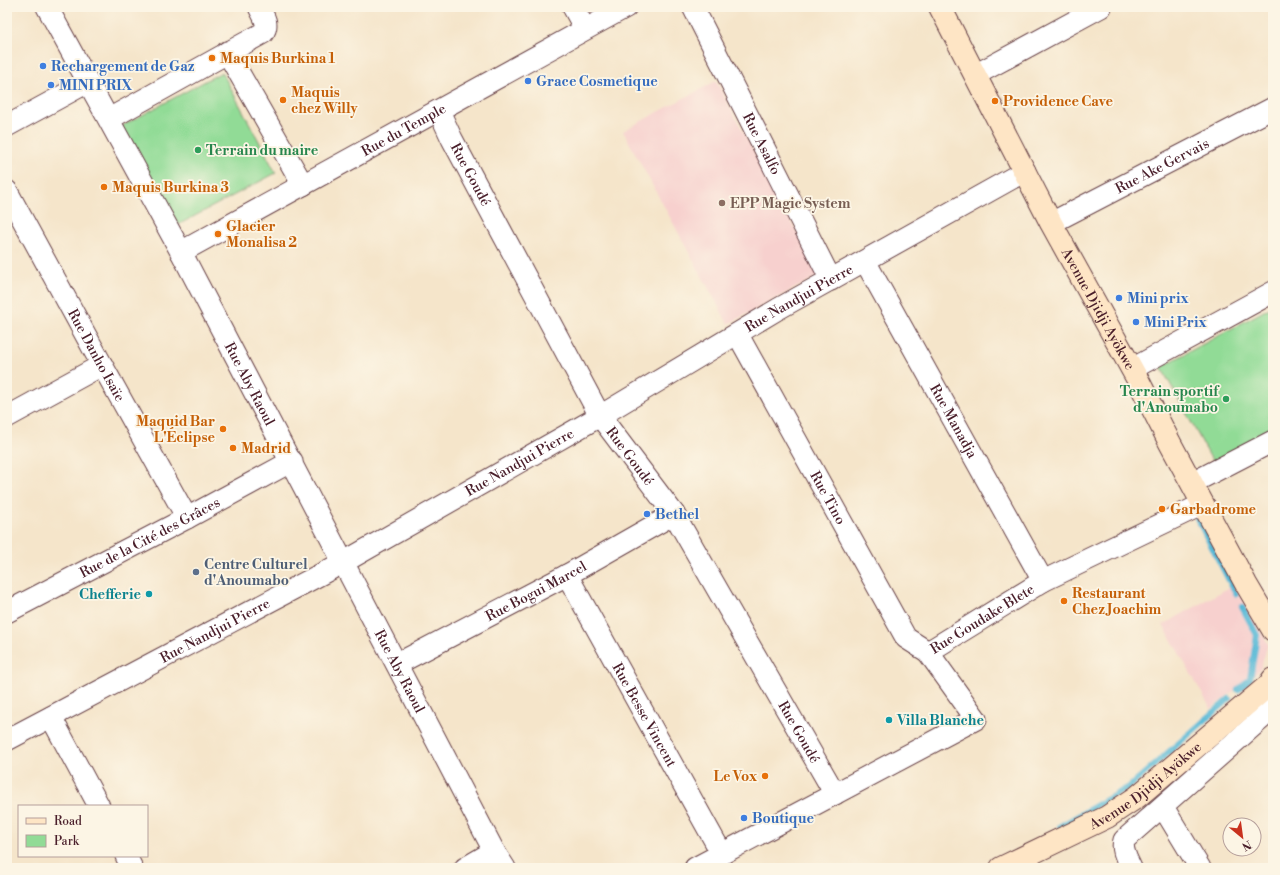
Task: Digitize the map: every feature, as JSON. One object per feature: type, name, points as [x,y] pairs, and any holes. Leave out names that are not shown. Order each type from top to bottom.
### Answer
[{"type":"street","name":"Rue Aby Raoul","points":[[47,7],[181,252],[292,461],[500,860]]},
{"type":"street","points":[[109,119],[263,33],[266,29],[266,22],[259,7]]},
{"type":"street","points":[[573,7],[584,29]]},
{"type":"street","name":"Rue du Temple","points":[[181,252],[626,7]]},
{"type":"street","name":"Rue Asalfo","points":[[693,7],[831,280]]},
{"type":"street","name":"Avenue Djidji Ayökwe","points":[[940,7],[1051,223],[1132,369],[1246,584],[1273,630]]},
{"type":"street","points":[[975,75],[1101,7]]},
{"type":"street","points":[[227,52],[303,185]]},
{"type":"street","points":[[7,126],[88,82]]},
{"type":"street","name":"Rue Ake Gervais","points":[[1051,223],[1273,108]]},
{"type":"street","name":"Rue Goudé","points":[[439,111],[452,139],[600,416],[674,514],[835,794]]},
{"type":"street","name":"Rue Nandjui Pierre","points":[[7,740],[344,562],[600,416],[778,309],[1024,171]]},
{"type":"street","name":"Rue Danho Isaïe","points":[[7,191],[187,518]]},
{"type":"street","name":"Rue Manadja","points":[[865,261],[1043,581]]},
{"type":"street","points":[[1132,369],[1273,292]]},
{"type":"street","name":"Rue Tino","points":[[738,334],[906,638],[928,652]]},
{"type":"street","points":[[7,417],[102,366]]},
{"type":"street","points":[[1192,483],[1273,441]]},
{"type":"street","name":"Rue de la Cité des Grâces","points":[[7,612],[187,518],[292,461]]},
{"type":"street","name":"Rue Goudake Blete","points":[[695,868],[976,719],[928,652],[1043,581],[1203,504]]},
{"type":"street","name":"Rue Bogui Marcel","points":[[397,664],[567,575],[674,514]]},
{"type":"street","name":"Rue Besse Vincent","points":[[567,575],[722,854]]},
{"type":"street","name":"Avenue Djidji Ayökwe","points":[[1001,868],[1107,817],[1137,797],[1269,684],[1273,678]]},
{"type":"street","points":[[1132,868],[1124,853],[1124,840],[1273,707]]},
{"type":"street","points":[[51,717],[98,805]]},
{"type":"street","points":[[1163,806],[1200,868]]},
{"type":"street","points":[[126,857],[132,868]]},
{"type":"street","points":[[465,868],[500,860]]},
{"type":"shaded area","name":"EPP Magic System","points":[[716,81],[820,275],[728,324],[623,131]]},
{"type":"shaded area","points":[[1235,584],[1268,644],[1260,670],[1211,709],[1163,625]]},
{"type":"green space","name":"Terrain du maire","points":[[222,72],[276,173],[174,227],[120,127]]},
{"type":"green space","name":"Terrain sportif d'Anoumabo","points":[[1273,306],[1273,432],[1214,464],[1161,367]]},
{"type":"waterway","points":[[1197,518],[1236,594]]},
{"type":"waterway","points":[[1238,690],[1250,679],[1257,635],[1242,607]]},
{"type":"waterway","points":[[1060,826],[1129,787],[1229,699]]},
{"type":"place","name":"Maquis Burkina 1","points":[[212,58]]},
{"type":"place","name":"Rechargement de Gaz","points":[[43,66]]},
{"type":"place","name":"Grace Cosmetique","points":[[528,81]]},
{"type":"place","name":"MINI PRIX","points":[[51,85]]},
{"type":"place","name":"Maquis chez Willy","points":[[283,100]]},
{"type":"place","name":"Providence Cave","points":[[995,101]]},
{"type":"place","name":"Terrain du maire","points":[[198,150]]},
{"type":"place","name":"Maquis Burkina 3","points":[[104,187]]},
{"type":"place","name":"EPP Magic System","points":[[722,203]]},
{"type":"place","name":"Glacier Monalisa 2","points":[[218,234]]},
{"type":"place","name":"Mini prix","points":[[1119,298]]},
{"type":"place","name":"Mini Prix","points":[[1136,322]]},
{"type":"place","name":"Terrain sportif d'Anoumabo","points":[[1226,399]]},
{"type":"place","name":"Maquid Bar L'Éclipse","points":[[223,429]]},
{"type":"place","name":"Madrid","points":[[233,448]]},
{"type":"place","name":"Garbadrome","points":[[1162,509]]},
{"type":"place","name":"Bethel","points":[[647,514]]},
{"type":"place","name":"Centre Culturel d'Anoumabo","points":[[196,572]]},
{"type":"place","name":"Chefferie","points":[[149,594]]},
{"type":"place","name":"Restaurant Chez Joachim","points":[[1064,601]]},
{"type":"place","name":"Villa Blanche","points":[[889,720]]},
{"type":"place","name":"Le Vox","points":[[765,776]]},
{"type":"place","name":"Boutique","points":[[744,818]]}]
